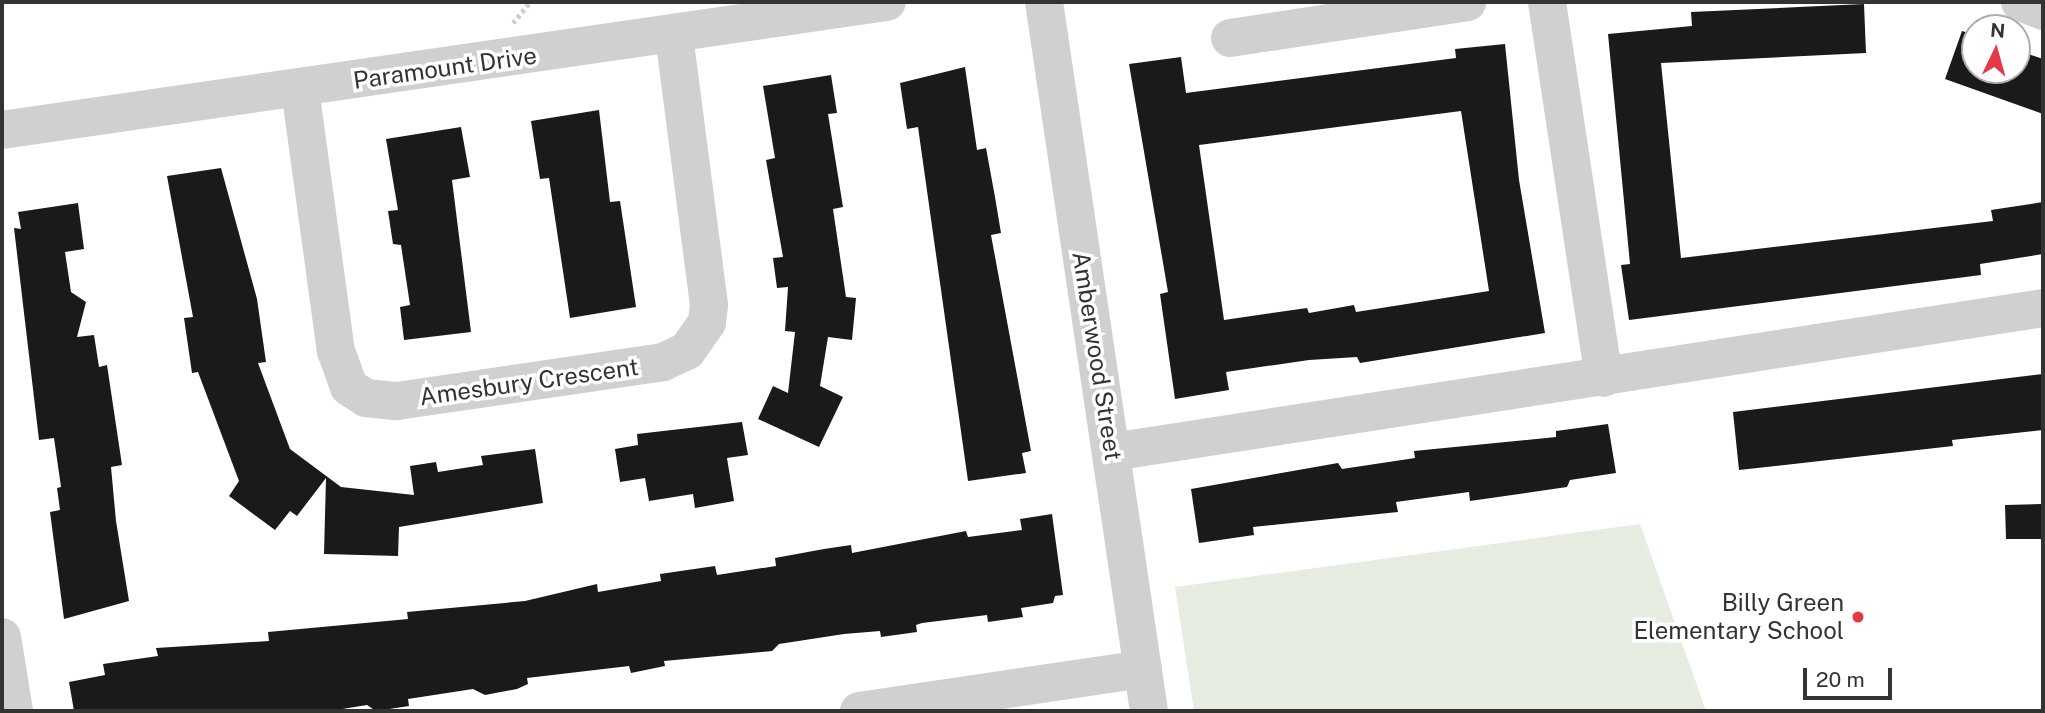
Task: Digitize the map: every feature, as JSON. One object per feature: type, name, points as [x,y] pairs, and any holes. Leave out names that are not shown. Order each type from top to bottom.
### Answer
[{"type":"street","name":"Paramount Drive","points":[[2,130],[887,2]]},
{"type":"street","name":"Amberwood Street","points":[[1044,2],[1149,711]]},
{"type":"street","points":[[1230,38],[1467,2]]},
{"type":"street","points":[[1548,2],[1604,378]]},
{"type":"street","points":[[2020,2],[2043,11]]},
{"type":"street","name":"Amesbury Crescent","points":[[300,89],[336,351],[349,387],[366,398],[397,401],[663,362],[687,351],[708,322],[709,304],[674,34]]},
{"type":"street","points":[[1112,452],[2043,308]]},
{"type":"street","points":[[2,637],[14,711]]},
{"type":"street","points":[[859,711],[1143,669]]},
{"type":"shaded area","points":[[1640,524],[1706,711],[1194,711],[1175,587]]},
{"type":"building","points":[[1864,4],[1866,53],[1661,63],[1681,258],[1993,221],[1991,210],[2043,202],[2043,254],[1980,264],[1981,275],[1629,320],[1621,265],[1630,264],[1608,34],[1692,26],[1691,12]]},
{"type":"building","points":[[1961,34],[1961,84],[2031,84],[2031,55],[2043,59],[2043,114],[1945,79]]},
{"type":"building","points":[[1505,44],[1519,180],[1545,333],[1360,363],[1357,357],[1309,360],[1226,372],[1229,390],[1175,399],[1160,294],[1168,292],[1129,64],[1181,57],[1186,93],[1456,58],[1455,49]],"holes":[[[1461,111],[1489,291],[1356,312],[1354,305],[1309,313],[1307,308],[1224,320],[1199,145]]]},
{"type":"building","points":[[965,67],[977,150],[986,148],[995,197],[1001,233],[991,235],[1031,451],[1022,453],[1026,473],[968,481],[918,127],[907,129],[900,83]]},
{"type":"building","points":[[831,75],[837,113],[828,114],[843,207],[833,209],[846,297],[856,298],[852,340],[828,337],[820,386],[843,397],[819,447],[758,419],[773,386],[788,393],[795,332],[785,331],[788,287],[777,288],[773,258],[783,257],[766,160],[775,158],[763,86]]},
{"type":"building","points":[[599,110],[610,202],[620,201],[636,307],[570,318],[549,178],[540,179],[531,121]]},
{"type":"building","points":[[461,127],[470,177],[452,180],[471,332],[404,340],[400,307],[410,305],[401,245],[393,244],[388,211],[398,210],[386,139]]},
{"type":"building","points":[[221,168],[257,299],[266,362],[258,363],[290,449],[341,487],[414,495],[410,466],[436,462],[438,472],[483,465],[481,456],[535,449],[543,503],[399,527],[398,556],[324,554],[326,478],[297,516],[290,511],[275,530],[229,496],[239,481],[198,372],[192,373],[184,318],[193,317],[167,176]]},
{"type":"building","points":[[78,203],[84,249],[65,252],[71,292],[86,302],[77,337],[94,335],[99,367],[107,365],[122,465],[111,467],[116,521],[129,601],[64,619],[50,512],[60,510],[57,488],[61,487],[54,438],[39,440],[14,228],[21,229],[18,212]]},
{"type":"building","points":[[2043,374],[2043,430],[1952,440],[1953,446],[1739,470],[1733,412]]},
{"type":"building","points":[[742,422],[748,455],[727,458],[734,501],[695,508],[693,494],[649,501],[645,478],[620,482],[615,449],[638,445],[637,434]]},
{"type":"building","points":[[1608,424],[1616,473],[1570,480],[1567,487],[1470,501],[1469,492],[1396,502],[1398,512],[1253,527],[1254,535],[1199,543],[1191,489],[1338,463],[1342,469],[1415,458],[1414,451],[1556,437],[1556,431]]},
{"type":"building","points":[[2043,504],[2043,539],[2006,539],[2005,505]]},
{"type":"building","points":[[1052,514],[1063,595],[1055,596],[1053,603],[1021,608],[1023,617],[988,622],[987,615],[922,623],[916,625],[917,632],[881,637],[880,631],[844,634],[779,644],[772,651],[664,661],[665,666],[631,673],[629,666],[527,678],[528,684],[517,689],[485,695],[473,689],[408,699],[409,706],[376,711],[367,705],[330,711],[74,711],[69,682],[105,675],[103,664],[158,656],[156,648],[269,641],[268,632],[408,619],[407,612],[525,601],[597,584],[598,592],[661,581],[660,574],[715,566],[717,575],[776,566],[775,558],[851,545],[852,553],[966,531],[968,537],[1022,530],[1020,519]]},
{"type":"place","name":"Billy Green Elementary School","points":[[1858,617]]}]
